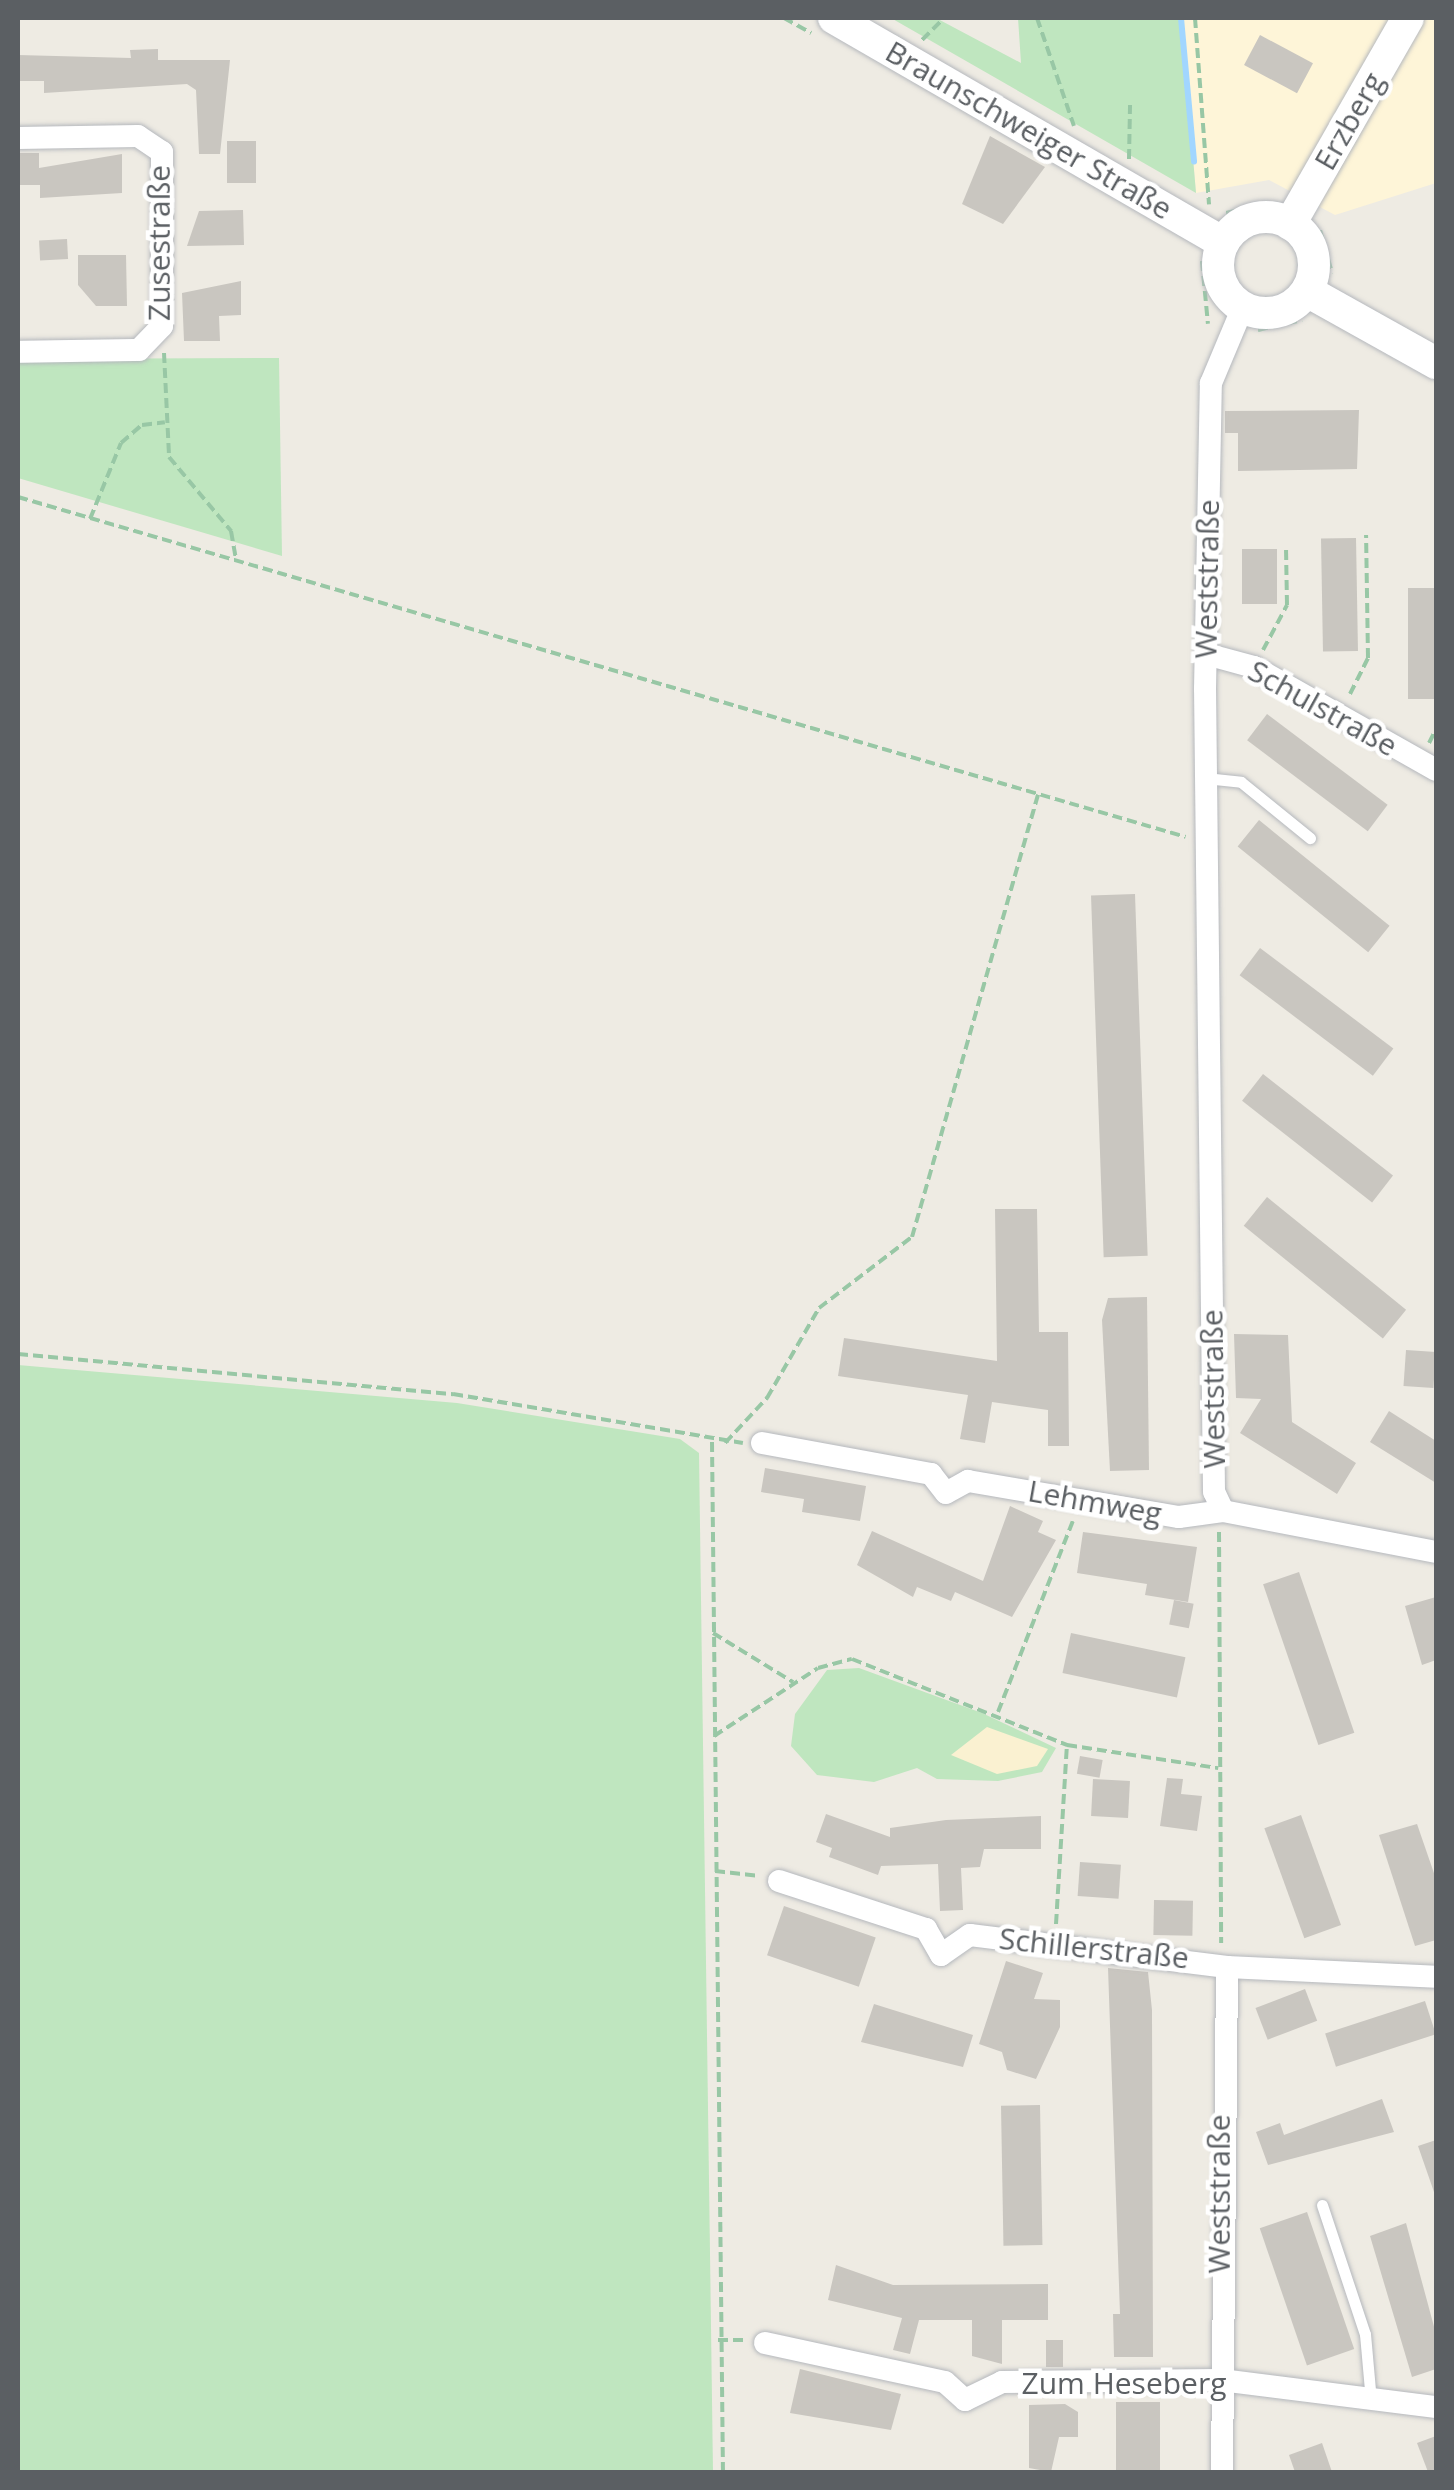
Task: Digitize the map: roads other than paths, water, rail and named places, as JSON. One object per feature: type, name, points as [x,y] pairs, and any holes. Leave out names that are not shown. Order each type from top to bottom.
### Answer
[{"type":"street","name":"Braunschweiger Straße","points":[[834,18],[1212,250]]},
{"type":"street","name":"Erzberg","points":[[1296,213],[1408,18]]},
{"type":"street","name":"Zusestraße","points":[[18,138],[138,136],[162,152],[156,341],[139,350],[18,352]]},
{"type":"street","points":[[1296,213],[1313,254],[1317,294],[1278,312],[1243,307],[1220,279],[1212,250],[1253,219],[1296,213]]},
{"type":"street","points":[[1317,294],[1436,363]]},
{"type":"street","name":"Weststraße","points":[[1223,1511],[1214,1492],[1206,654],[1211,383],[1243,307]]},
{"type":"street","name":"Schulstraße","points":[[1206,654],[1254,667],[1436,770]]},
{"type":"street","name":"Lehmweg","points":[[762,1443],[931,1474],[946,1492],[968,1481],[1179,1517],[1223,1511],[1436,1552]]},
{"type":"street","name":"Schillerstraße","points":[[779,1880],[926,1929],[941,1955],[970,1935],[1055,1939],[1227,1967],[1436,1977]]},
{"type":"street","name":"Weststraße","points":[[1222,2472],[1227,1967]]},
{"type":"street","name":"Zum Heseberg","points":[[766,2342],[944,2382],[965,2400],[1002,2382],[1220,2380],[1436,2407]]},
{"type":"lane","points":[[1205,778],[1241,782],[1310,838]]},
{"type":"lane","points":[[1322,2205],[1365,2334],[1372,2401]]},
{"type":"waterway","points":[[1181,18],[1194,161]]}]
